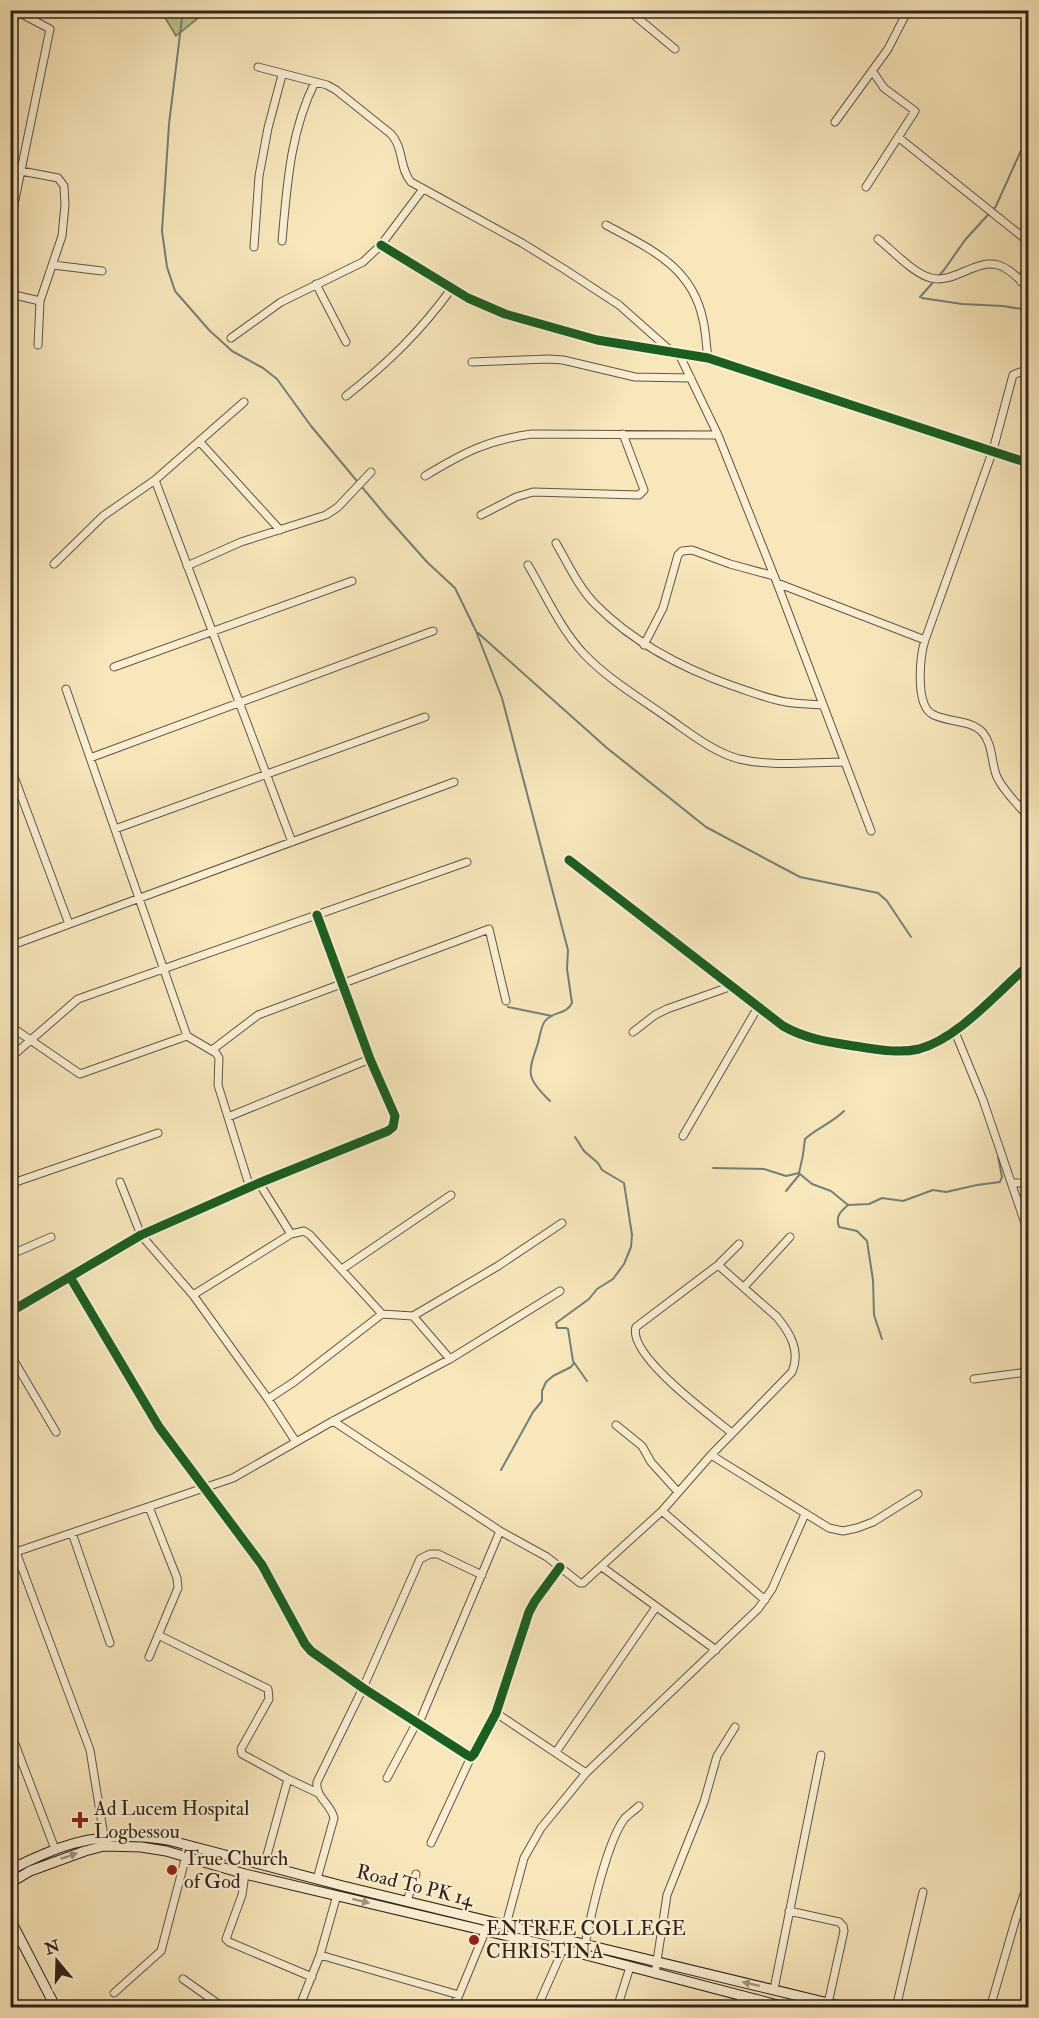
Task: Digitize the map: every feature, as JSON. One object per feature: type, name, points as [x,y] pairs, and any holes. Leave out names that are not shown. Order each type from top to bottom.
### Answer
[{"type":"main road","name":"Road To PK 14","points":[[12,1878],[25,1862],[81,1840],[104,1836],[145,1836],[489,1922],[774,1989],[827,2005],[849,2007]]},
{"type":"main road","name":"Road To PK 14","points":[[12,1878],[59,1859],[104,1846],[141,1847],[186,1856],[245,1874],[563,1949],[789,2007]]},
{"type":"main road","points":[[10,1919],[56,2007]]},
{"type":"street","points":[[628,10],[675,49]]},
{"type":"street","points":[[835,122],[888,49],[908,10]]},
{"type":"street","points":[[10,27],[16,11],[50,28],[10,224]]},
{"type":"street","points":[[258,67],[327,85],[336,90],[397,141],[406,177],[411,182],[522,243],[582,281],[619,305],[675,351],[691,378],[718,435],[871,831]]},
{"type":"street","points":[[866,187],[915,111],[884,88],[873,72]]},
{"type":"street","points":[[254,247],[259,176],[268,128],[282,75]]},
{"type":"street","points":[[282,241],[292,151],[304,104],[315,82]]},
{"type":"street","points":[[898,137],[1024,238],[1029,248]]},
{"type":"street","points":[[10,166],[21,171],[58,178],[64,186],[62,236],[40,301],[38,345]]},
{"type":"street","points":[[231,338],[281,302],[363,262],[381,245],[423,189]]},
{"type":"street","points":[[606,225],[662,256],[682,275],[699,305],[708,358]]},
{"type":"street","points":[[878,239],[927,277],[942,279],[989,265],[998,265],[1029,287]]},
{"type":"street","points":[[381,245],[486,307],[560,331],[597,340],[708,358],[1029,463]]},
{"type":"street","points":[[1021,282],[1029,264]]},
{"type":"street","points":[[53,265],[102,271]]},
{"type":"street","points":[[316,284],[346,342]]},
{"type":"street","points":[[346,396],[387,363],[431,317],[452,288]]},
{"type":"street","points":[[10,294],[40,301]]},
{"type":"street","points":[[472,362],[563,360],[635,377],[691,378]]},
{"type":"street","points":[[1029,375],[1020,372],[1013,375],[993,450],[925,640],[920,668],[926,709],[933,714],[973,725],[982,731],[987,740],[996,775],[1002,786],[1029,816]]},
{"type":"street","points":[[54,564],[103,516],[154,480],[244,402]]},
{"type":"street","points":[[425,476],[461,454],[505,437],[532,434],[718,435]]},
{"type":"street","points":[[481,515],[516,497],[532,492],[639,495],[644,490],[623,434]]},
{"type":"street","points":[[200,441],[280,530]]},
{"type":"street","points":[[187,566],[241,542],[326,515],[338,507],[371,472]]},
{"type":"street","points":[[154,480],[292,842]]},
{"type":"street","points":[[556,543],[582,589],[596,605],[644,645],[677,663],[760,696],[786,702],[823,705]]},
{"type":"street","points":[[644,645],[663,608],[678,555],[682,550],[692,550],[775,579],[925,640]]},
{"type":"street","points":[[528,565],[570,636],[583,653],[625,689],[691,735],[717,751],[739,759],[765,763],[845,762]]},
{"type":"street","points":[[114,667],[352,581]]},
{"type":"street","points":[[90,758],[433,631]]},
{"type":"street","points":[[66,689],[187,1036],[212,1050],[219,1058],[217,1078],[250,1188]]},
{"type":"street","points":[[115,829],[426,717]]},
{"type":"street","points":[[10,765],[69,924]]},
{"type":"street","points":[[10,946],[454,782]]},
{"type":"street","points":[[569,860],[783,1026],[799,1035],[816,1040],[880,1050],[902,1051],[920,1048],[955,1032],[1029,966]]},
{"type":"street","points":[[10,1058],[78,999],[467,862]]},
{"type":"street","points":[[10,1310],[141,1234],[393,1127],[395,1116],[370,1059],[317,915]]},
{"type":"street","points":[[212,1050],[258,1015],[489,929],[506,1001]]},
{"type":"street","points":[[633,1032],[667,1008],[732,986]]},
{"type":"street","points":[[683,1136],[758,1007]]},
{"type":"street","points":[[10,1026],[80,1074],[187,1036]]},
{"type":"street","points":[[955,1032],[983,1100],[1029,1232]]},
{"type":"street","points":[[228,1117],[370,1059]]},
{"type":"street","points":[[10,1184],[158,1133]]},
{"type":"street","points":[[120,1182],[141,1234],[193,1295],[296,1442]]},
{"type":"street","points":[[259,1183],[291,1234]]},
{"type":"street","points":[[1012,1183],[1029,1183]]},
{"type":"street","points":[[342,1269],[450,1195]]},
{"type":"street","points":[[268,1399],[294,1382],[382,1314],[413,1316],[498,1266],[562,1223]]},
{"type":"street","points":[[193,1295],[291,1234],[304,1231],[382,1314]]},
{"type":"street","points":[[10,1310],[141,1234]]},
{"type":"street","points":[[10,1255],[51,1237]]},
{"type":"street","points":[[744,1287],[790,1237]]},
{"type":"street","points":[[732,1433],[665,1377],[644,1353],[634,1332],[636,1327],[718,1265],[739,1244]]},
{"type":"street","points":[[333,1421],[500,1531],[547,1557],[583,1583],[662,1510],[711,1455],[792,1372],[796,1364],[794,1344],[777,1317],[718,1265]]},
{"type":"street","points":[[70,1277],[159,1427],[262,1564],[305,1644],[311,1651],[363,1688],[471,1757]]},
{"type":"street","points":[[104,1836],[90,1750],[13,1553],[233,1478],[333,1421],[450,1359],[560,1291]]},
{"type":"street","points":[[413,1316],[450,1359]]},
{"type":"street","points":[[10,1354],[56,1432]]},
{"type":"street","points":[[974,1379],[1029,1372]]},
{"type":"street","points":[[616,1425],[642,1446],[651,1462],[678,1492]]},
{"type":"street","points":[[711,1455],[829,1528],[843,1531],[873,1522],[918,1494]]},
{"type":"street","points":[[149,1657],[178,1588],[177,1578],[150,1507]]},
{"type":"street","points":[[662,1510],[765,1600]]},
{"type":"street","points":[[506,1925],[524,1858],[541,1828],[586,1773],[716,1650],[765,1600],[805,1514]]},
{"type":"street","points":[[387,1778],[418,1722],[500,1531]]},
{"type":"street","points":[[72,1533],[110,1643]]},
{"type":"street","points":[[318,1793],[317,1782],[363,1688],[420,1559],[430,1554],[438,1554],[482,1575]]},
{"type":"street","points":[[431,1843],[471,1757],[496,1713],[535,1601],[560,1567]]},
{"type":"street","points":[[602,1567],[716,1650]]},
{"type":"street","points":[[556,1752],[656,1607]]},
{"type":"street","points":[[158,1635],[268,1689],[269,1699],[241,1749],[242,1754],[318,1793],[333,1812],[334,1818],[317,1879]]},
{"type":"street","points":[[496,1713],[586,1773]]},
{"type":"street","points":[[655,1974],[668,1895],[704,1802],[717,1756],[735,1727]]},
{"type":"street","points":[[10,1731],[56,1849]]},
{"type":"street","points":[[774,1989],[820,1755]]},
{"type":"street","points":[[264,1866],[288,1779]]},
{"type":"street","points":[[585,1945],[597,1893],[614,1840],[625,1818],[639,1806]]},
{"type":"street","points":[[114,1993],[161,1951],[186,1856]]},
{"type":"street","points":[[245,1874],[242,1894],[226,1939],[312,1977]]},
{"type":"street","points":[[407,1901],[416,1874]]},
{"type":"street","points":[[990,2007],[1016,1918],[1029,1883]]},
{"type":"street","points":[[896,2007],[923,1892]]},
{"type":"street","points":[[299,2007],[320,1955],[337,1895]]},
{"type":"street","points":[[789,1911],[839,1922],[843,1926],[844,1931],[827,2005]]},
{"type":"street","points":[[452,2007],[489,1922]]},
{"type":"street","points":[[537,2007],[563,1949]]},
{"type":"street","points":[[320,1955],[459,1995]]},
{"type":"street","points":[[617,2007],[630,1967]]},
{"type":"street","points":[[183,1979],[224,2007]]},
{"type":"street","points":[[738,2007],[742,1996]]},
{"type":"green space","points":[[161,11],[207,11],[176,36]]},
{"type":"waterway","points":[[183,10],[169,124],[162,231],[167,267],[175,291],[209,330],[232,351],[263,368],[277,379],[311,426],[387,517],[427,562],[455,588],[476,631],[502,698],[568,950],[567,969],[572,1003],[544,1023],[531,1068],[536,1086],[550,1101]]},
{"type":"waterway","points":[[920,297],[944,270],[965,240],[996,206],[1028,135]]},
{"type":"waterway","points":[[922,298],[1028,310]]},
{"type":"waterway","points":[[478,633],[607,748],[706,827],[800,877],[878,893],[887,901],[911,937]]},
{"type":"waterway","points":[[508,1007],[552,1016]]},
{"type":"waterway","points":[[713,1168],[764,1169],[786,1176],[799,1173],[805,1139],[844,1111]]},
{"type":"waterway","points":[[575,1137],[584,1151],[598,1163],[602,1170],[624,1183],[632,1235],[631,1247],[624,1264],[613,1279],[597,1289],[589,1299],[556,1323],[557,1328],[568,1329],[573,1361],[587,1381]]},
{"type":"waterway","points":[[882,1339],[874,1315],[873,1280],[867,1241],[857,1231],[839,1227],[839,1214],[848,1205],[869,1204],[882,1198],[903,1201],[933,1190],[946,1192],[1000,1182],[1002,1177],[998,1157]]},
{"type":"waterway","points":[[786,1191],[800,1174],[812,1184],[831,1191],[848,1205]]},
{"type":"waterway","points":[[501,1470],[533,1412],[542,1401],[542,1391],[546,1382],[574,1363]]},
{"type":"cycle path","points":[[381,245],[468,298],[505,314],[597,340],[708,358],[1028,463]]},
{"type":"cycle path","points":[[569,860],[783,1026],[818,1039],[887,1050],[919,1049],[949,1035],[963,1025],[1028,966]]},
{"type":"cycle path","points":[[10,1312],[141,1235],[393,1127],[395,1116],[370,1059],[317,915]]},
{"type":"cycle path","points":[[70,1277],[159,1427],[262,1565],[305,1644],[311,1651],[363,1688],[471,1757],[496,1713],[529,1612],[560,1567]]},
{"type":"place","name":"Ad Lucem Hospital Logbessou","points":[[80,1820]]},
{"type":"place","name":"True Church of God","points":[[172,1870]]},
{"type":"place","name":"ENTREE COLLEGE CHRISTINA","points":[[474,1940]]}]
